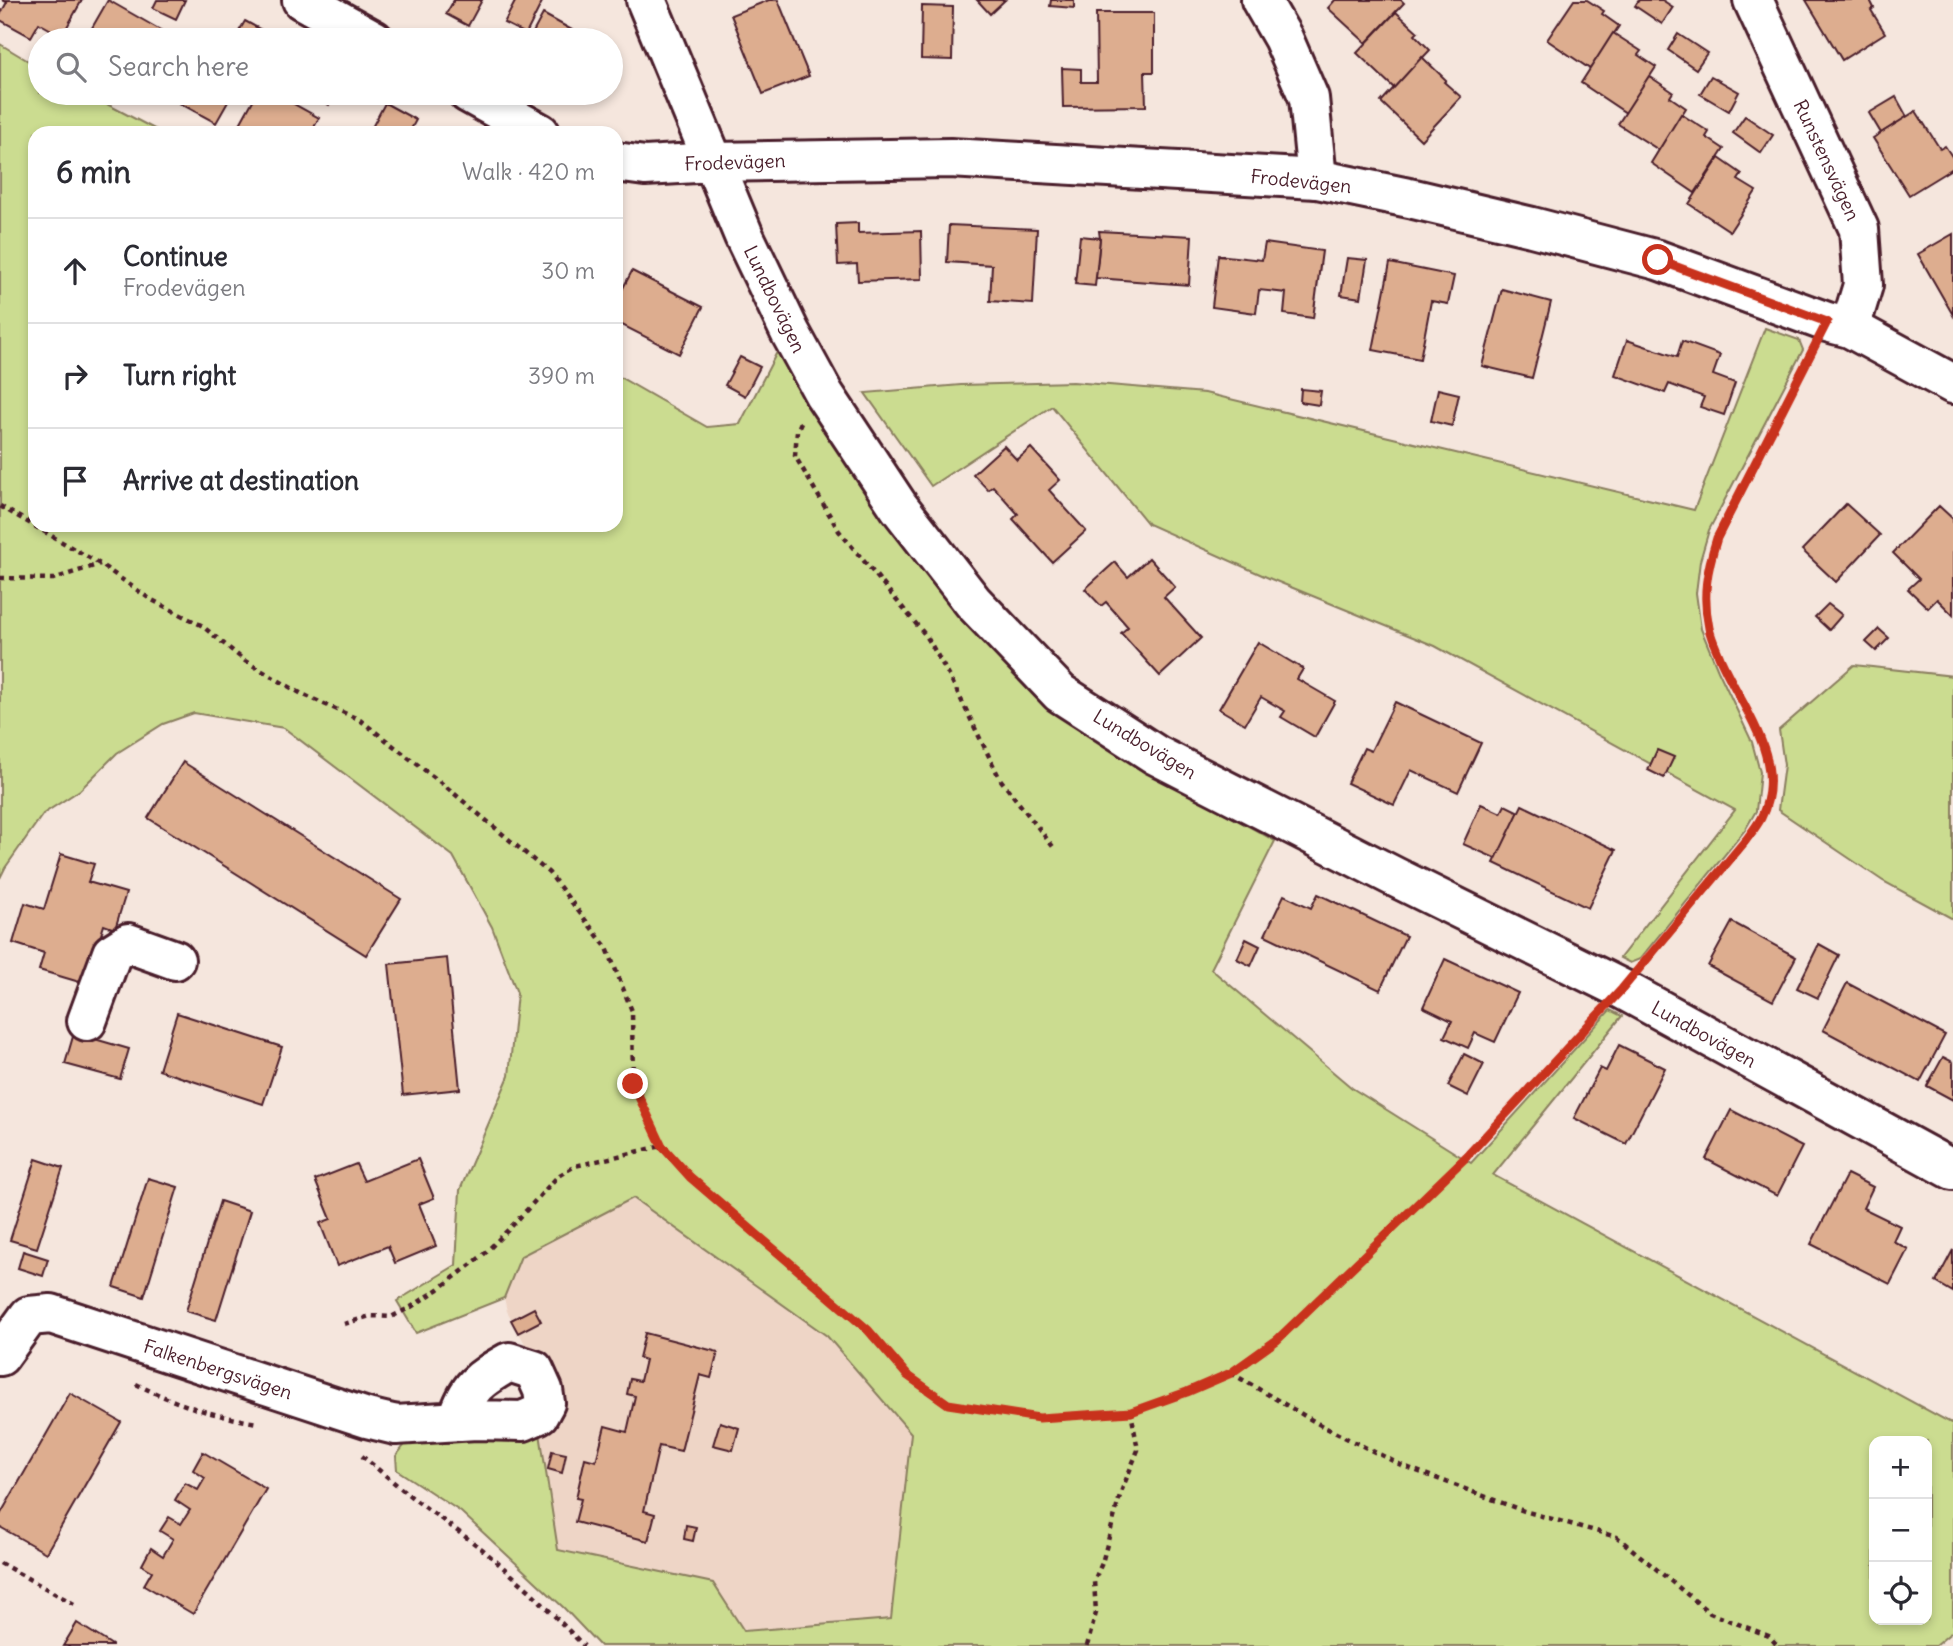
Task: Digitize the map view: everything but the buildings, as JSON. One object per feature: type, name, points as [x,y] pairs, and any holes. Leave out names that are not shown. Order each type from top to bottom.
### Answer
[{"type":"street","points":[[302,0],[352,28]]},
{"type":"street","name":"Lundbovägen","points":[[646,0],[744,236],[784,320],[824,394],[899,507],[965,591],[1060,693],[1156,755],[1622,989],[1953,1170]]},
{"type":"street","points":[[1261,0],[1283,38],[1309,98],[1317,179]]},
{"type":"street","name":"Runstensvägen","points":[[1753,0],[1859,229],[1863,285],[1839,325]]},
{"type":"street","points":[[490,105],[527,126]]},
{"type":"street","name":"Frodevägen","points":[[623,163],[645,166],[713,162],[950,158],[1317,179],[1532,227],[1658,260],[1839,325],[1953,384]]},
{"type":"street","points":[[87,1021],[112,953],[128,943],[175,960]]},
{"type":"street","name":"Falkenbergsvägen","points":[[0,1356],[29,1316],[51,1314],[367,1418],[396,1425],[457,1421]]},
{"type":"path","points":[[45,532],[100,564],[150,599],[201,625],[245,661],[302,694],[360,720],[444,785],[549,873],[607,948],[632,1011],[633,1084],[662,1146],[690,1177],[868,1330],[907,1375],[948,1404],[1039,1418],[1131,1412],[1231,1373],[1277,1340],[1466,1157],[1622,989],[1746,840],[1761,817],[1769,792],[1769,768],[1763,742],[1709,631],[1704,600],[1707,567],[1717,538],[1839,325]]},
{"type":"path","points":[[824,394],[807,410],[797,431],[795,456],[839,531],[927,637],[951,678],[1000,779],[1054,848]]},
{"type":"path","points":[[0,506],[28,522]]},
{"type":"path","points":[[0,578],[53,579],[100,564]]},
{"type":"path","points":[[344,1324],[370,1316],[391,1317],[439,1289],[482,1256],[558,1176],[575,1166],[662,1146]]},
{"type":"path","points":[[1231,1373],[1324,1427],[1401,1465],[1524,1511],[1617,1537],[1710,1613],[1769,1636],[1778,1646]]},
{"type":"path","points":[[128,1379],[167,1400],[185,1406],[266,1425]]},
{"type":"path","points":[[1087,1646],[1096,1613],[1094,1581],[1102,1563],[1121,1492],[1138,1450],[1131,1412]]},
{"type":"path","points":[[358,1453],[492,1558],[530,1591],[584,1646]]},
{"type":"path","points":[[0,1563],[76,1605]]},
{"type":"shaded area","points":[[633,1198],[827,1336],[911,1433],[891,1619],[744,1631],[712,1583],[558,1550],[540,1433],[550,1389],[507,1311],[504,1298],[521,1256]]},
{"type":"green space","points":[[0,44],[28,61],[28,105],[109,105],[149,126],[28,126],[28,532],[623,532],[623,379],[707,427],[740,424],[778,350],[1129,760],[1275,841],[1211,969],[1352,1088],[1471,1163],[1610,1010],[1622,1016],[1493,1175],[1953,1424],[1953,1631],[1935,1646],[600,1646],[564,1608],[461,1512],[397,1470],[396,1456],[407,1442],[540,1433],[558,1550],[713,1583],[744,1631],[891,1619],[911,1433],[827,1336],[633,1198],[521,1256],[504,1298],[416,1333],[397,1301],[456,1265],[460,1190],[509,1076],[517,993],[492,927],[453,856],[284,728],[194,713],[163,724],[117,753],[80,790],[43,814],[0,878]]},
{"type":"green space","points":[[1765,328],[1799,340],[1803,350],[1709,530],[1700,561],[1696,593],[1701,629],[1752,742],[1760,772],[1756,811],[1745,830],[1640,959],[1630,963],[1620,958],[1735,810],[1435,646],[1271,579],[1148,524],[1052,406],[931,486],[865,393],[961,385],[1073,382],[1205,393],[1694,510]]},
{"type":"green space","points":[[1854,665],[1953,676],[1953,919],[1883,881],[1778,810],[1784,765],[1779,730]]},
{"type":"route","points":[[633,1084],[662,1146],[690,1177],[868,1330],[907,1375],[948,1404],[1039,1418],[1131,1412],[1231,1373],[1277,1340],[1466,1157],[1622,989],[1746,840],[1761,817],[1769,792],[1769,768],[1763,742],[1709,631],[1704,600],[1707,567],[1717,538],[1827,322],[1658,260]]}]
